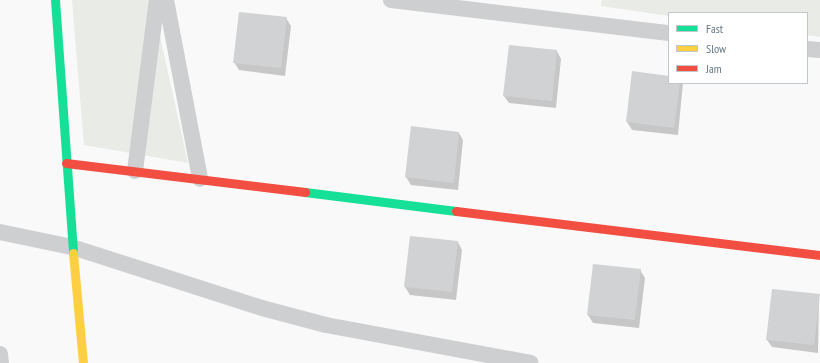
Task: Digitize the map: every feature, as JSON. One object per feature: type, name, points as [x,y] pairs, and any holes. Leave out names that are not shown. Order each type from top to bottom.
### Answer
[{"type":"street","points":[[55,0],[72,247],[83,363]]},
{"type":"street","points":[[135,171],[157,0]]},
{"type":"street","points":[[166,0],[200,179]]},
{"type":"street","points":[[391,0],[668,33]]},
{"type":"street","points":[[808,49],[820,50]]},
{"type":"street","points":[[66,163],[820,255]]},
{"type":"street","points":[[0,232],[72,247],[262,308],[326,325],[531,363]]},
{"type":"street","points":[[0,354],[1,363]]},
{"type":"shaded area","points":[[72,0],[152,0],[188,163],[84,145]]},
{"type":"shaded area","points":[[602,0],[820,0],[820,37],[808,35],[808,12],[668,12],[668,16],[601,6]]},
{"type":"building","points":[[239,12],[287,17],[281,68],[233,63]]},
{"type":"building","points":[[509,45],[557,50],[552,101],[503,96]]},
{"type":"building","points":[[632,71],[668,76],[668,84],[680,84],[674,128],[626,122]]},
{"type":"building","points":[[411,126],[459,132],[454,183],[405,177]]},
{"type":"building","points":[[410,236],[458,241],[452,292],[404,287]]},
{"type":"building","points":[[593,264],[641,269],[635,320],[587,315]]},
{"type":"building","points":[[772,289],[820,294],[814,345],[766,340]]},
{"type":"traffic: fast","points":[[55,0],[73,253]]},
{"type":"traffic: fast","points":[[305,192],[456,211]]},
{"type":"traffic: slow","points":[[73,253],[83,363]]},
{"type":"traffic: jam","points":[[66,163],[305,192]]},
{"type":"traffic: jam","points":[[456,211],[820,255]]}]
